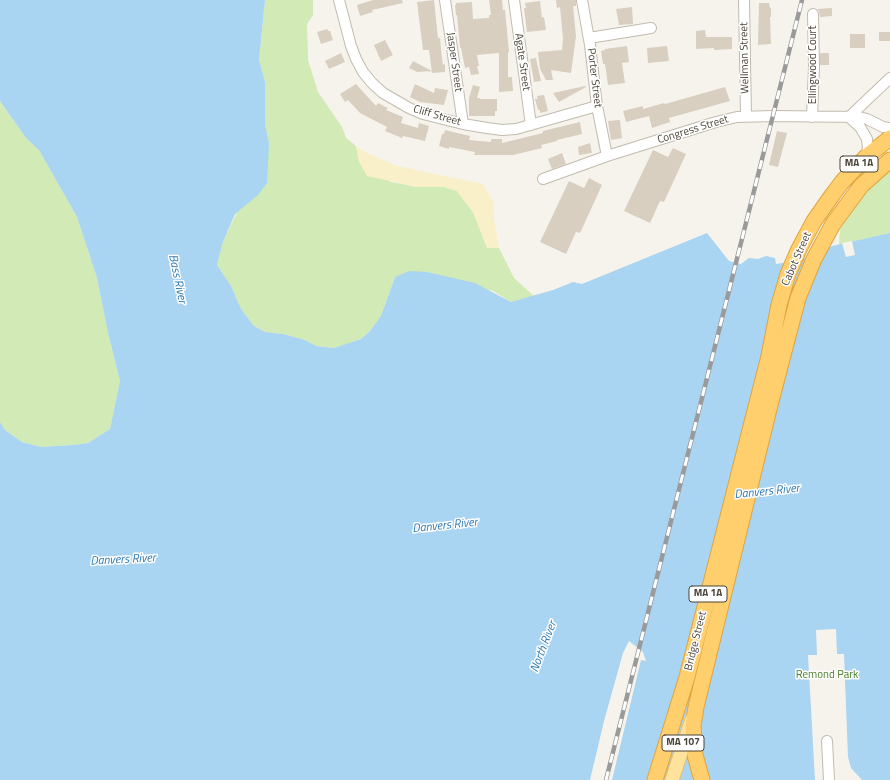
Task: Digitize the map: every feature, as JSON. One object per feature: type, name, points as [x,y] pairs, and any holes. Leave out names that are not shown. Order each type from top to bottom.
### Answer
[{"type":"highway","name":"Cabot Street","points":[[763,406],[769,356],[779,305],[793,262],[814,221],[833,194],[866,157],[890,138]]},
{"type":"highway","name":"Cabot Street","points":[[763,406],[806,278],[823,241],[846,204],[861,186],[890,160]]},
{"type":"highway","name":"Bridge Street","points":[[702,780],[695,755],[693,726],[696,707],[763,406]]},
{"type":"highway","name":"Bridge Street","points":[[655,780],[687,677],[763,406]]},
{"type":"main road","name":"MA 107","points":[[672,780],[696,707]]},
{"type":"street","name":"Cliff Street","points":[[339,0],[347,34],[356,59],[372,83],[396,101],[423,114],[463,124],[502,130],[516,129],[597,106]]},
{"type":"street","name":"Jasper Street","points":[[445,0],[463,124]]},
{"type":"street","name":"Agate Street","points":[[514,0],[531,125]]},
{"type":"street","name":"Porter Street","points":[[582,0],[589,38],[597,106],[607,156]]},
{"type":"street","name":"Wellman Street","points":[[744,0],[746,116]]},
{"type":"street","name":"Ellingwood Court","points":[[812,117],[814,67],[813,14]]},
{"type":"street","points":[[589,38],[651,28]]},
{"type":"street","points":[[866,157],[868,139],[860,127],[849,117],[890,78]]},
{"type":"street","name":"Congress Street","points":[[543,179],[607,156],[716,122],[746,116],[849,117],[867,119],[883,127],[890,128]]},
{"type":"street","points":[[827,741],[829,780]]},
{"type":"green space","points":[[265,0],[313,0],[313,15],[307,24],[308,60],[318,92],[342,127],[346,138],[356,146],[359,162],[391,182],[417,187],[444,187],[457,191],[473,212],[487,247],[499,248],[514,278],[534,296],[511,302],[493,291],[427,272],[395,277],[381,316],[370,331],[361,339],[347,344],[334,348],[316,346],[305,340],[283,334],[265,332],[254,326],[241,309],[231,286],[217,265],[223,242],[269,143],[265,124],[265,82],[259,61]]},
{"type":"green space","points":[[0,101],[26,138],[39,150],[77,217],[97,278],[108,333],[120,381],[110,429],[88,443],[41,447],[22,442],[5,430],[0,422]]},
{"type":"green space","points":[[890,167],[890,233],[839,245],[840,229],[876,178]]},
{"type":"sand","points":[[356,146],[367,153],[397,166],[483,184],[494,203],[494,219],[499,248],[487,248],[473,212],[457,191],[444,187],[417,187],[367,176],[359,162]]},
{"type":"water","points":[[0,0],[265,0],[259,60],[265,82],[265,124],[269,143],[267,183],[258,195],[235,214],[223,242],[217,265],[231,286],[241,309],[254,326],[265,332],[283,334],[305,340],[316,346],[334,348],[361,339],[370,331],[381,316],[395,277],[409,271],[427,272],[475,283],[511,302],[553,290],[573,282],[582,284],[707,233],[729,261],[741,264],[749,258],[758,259],[766,256],[775,258],[776,264],[801,260],[832,246],[890,233],[890,780],[862,780],[851,768],[848,757],[844,654],[837,654],[836,629],[816,630],[817,655],[808,655],[815,780],[612,780],[641,660],[646,661],[643,652],[629,641],[623,653],[604,721],[590,780],[0,780],[0,422],[5,430],[22,442],[41,447],[88,443],[110,429],[120,381],[108,333],[97,278],[77,217],[39,150],[26,138],[0,101]]},
{"type":"pier","points":[[852,241],[855,255],[846,257],[842,243]]},
{"type":"building","points":[[373,0],[402,0],[403,3],[372,10],[373,12],[360,16],[357,5]]},
{"type":"building","points":[[434,0],[438,38],[440,38],[445,72],[432,73],[429,50],[423,50],[417,2]]},
{"type":"building","points":[[489,0],[502,0],[503,10],[505,10],[509,52],[508,77],[512,77],[513,91],[499,92],[499,53],[477,55],[479,74],[471,75],[469,67],[465,68],[460,48],[455,5],[456,3],[472,2],[473,19],[489,18],[489,15],[491,15]]},
{"type":"building","points":[[556,0],[576,0],[576,6],[573,6],[576,36],[571,73],[551,70],[553,80],[546,80],[540,69],[538,52],[562,50],[563,39],[560,7],[557,8]]},
{"type":"building","points":[[540,1],[542,18],[544,17],[546,30],[527,32],[524,8],[526,8],[525,3]]},
{"type":"building","points":[[759,3],[769,3],[771,8],[771,44],[758,45]]},
{"type":"building","points":[[632,7],[633,24],[619,25],[616,9]]},
{"type":"building","points":[[832,8],[832,16],[820,17],[817,9]]},
{"type":"building","points":[[327,29],[330,31],[333,40],[321,44],[317,32]]},
{"type":"building","points":[[705,30],[706,37],[732,37],[732,49],[696,49],[696,31]]},
{"type":"building","points":[[879,32],[890,32],[890,41],[879,41]]},
{"type":"building","points":[[850,34],[865,34],[865,48],[850,48]]},
{"type":"building","points":[[385,40],[393,55],[381,61],[374,45]]},
{"type":"building","points":[[627,46],[629,62],[622,63],[625,83],[608,85],[605,64],[603,64],[601,51],[605,49]]},
{"type":"building","points":[[667,46],[669,61],[648,63],[647,48]]},
{"type":"building","points":[[341,53],[345,62],[329,69],[325,61]]},
{"type":"building","points":[[820,53],[829,53],[829,65],[820,65]]},
{"type":"building","points":[[536,58],[541,81],[534,82],[530,59]]},
{"type":"building","points":[[413,61],[432,71],[417,72],[409,68]]},
{"type":"building","points":[[356,84],[376,106],[378,103],[388,108],[386,110],[403,117],[401,123],[418,128],[419,123],[429,126],[425,141],[403,136],[402,138],[385,131],[387,127],[360,113],[348,100],[345,102],[340,94]]},
{"type":"building","points":[[415,84],[434,93],[435,88],[448,90],[444,105],[420,102],[410,97]]},
{"type":"building","points":[[473,85],[480,87],[477,98],[497,99],[497,111],[495,111],[495,116],[469,116],[469,98]]},
{"type":"building","points":[[586,87],[559,102],[553,93]]},
{"type":"building","points":[[725,87],[730,101],[669,118],[670,122],[652,128],[649,116],[626,122],[623,111],[643,106],[643,109],[665,104]]},
{"type":"building","points":[[544,95],[548,111],[540,113],[535,99],[538,99],[537,96]]},
{"type":"building","points":[[620,120],[622,138],[611,140],[608,121]]},
{"type":"building","points":[[580,122],[582,134],[541,145],[542,148],[513,155],[474,155],[475,152],[449,147],[449,149],[439,146],[442,134],[444,134],[445,130],[470,136],[469,140],[491,142],[491,139],[502,139],[502,143]]},
{"type":"building","points":[[777,131],[787,133],[778,167],[769,165]]},
{"type":"building","points":[[590,143],[592,153],[579,155],[578,147]]},
{"type":"building","points":[[673,148],[686,154],[664,202],[660,201],[650,223],[624,211],[653,150],[668,157]]},
{"type":"building","points":[[562,153],[566,164],[552,169],[548,159]]},
{"type":"building","points":[[589,178],[602,185],[580,233],[576,232],[566,254],[540,242],[569,181],[584,188]]},
{"type":"railway","points":[[606,780],[802,0]]},
{"type":"water label","name":"Bass River","points":[[177,279]]},
{"type":"water label","name":"Danvers River","points":[[767,492]]},
{"type":"water label","name":"Danvers River","points":[[445,526]]},
{"type":"water label","name":"Danvers River","points":[[123,560]]},
{"type":"water label","name":"North River","points":[[544,647]]},
{"type":"park label","name":"Remond Park","points":[[827,675]]}]
